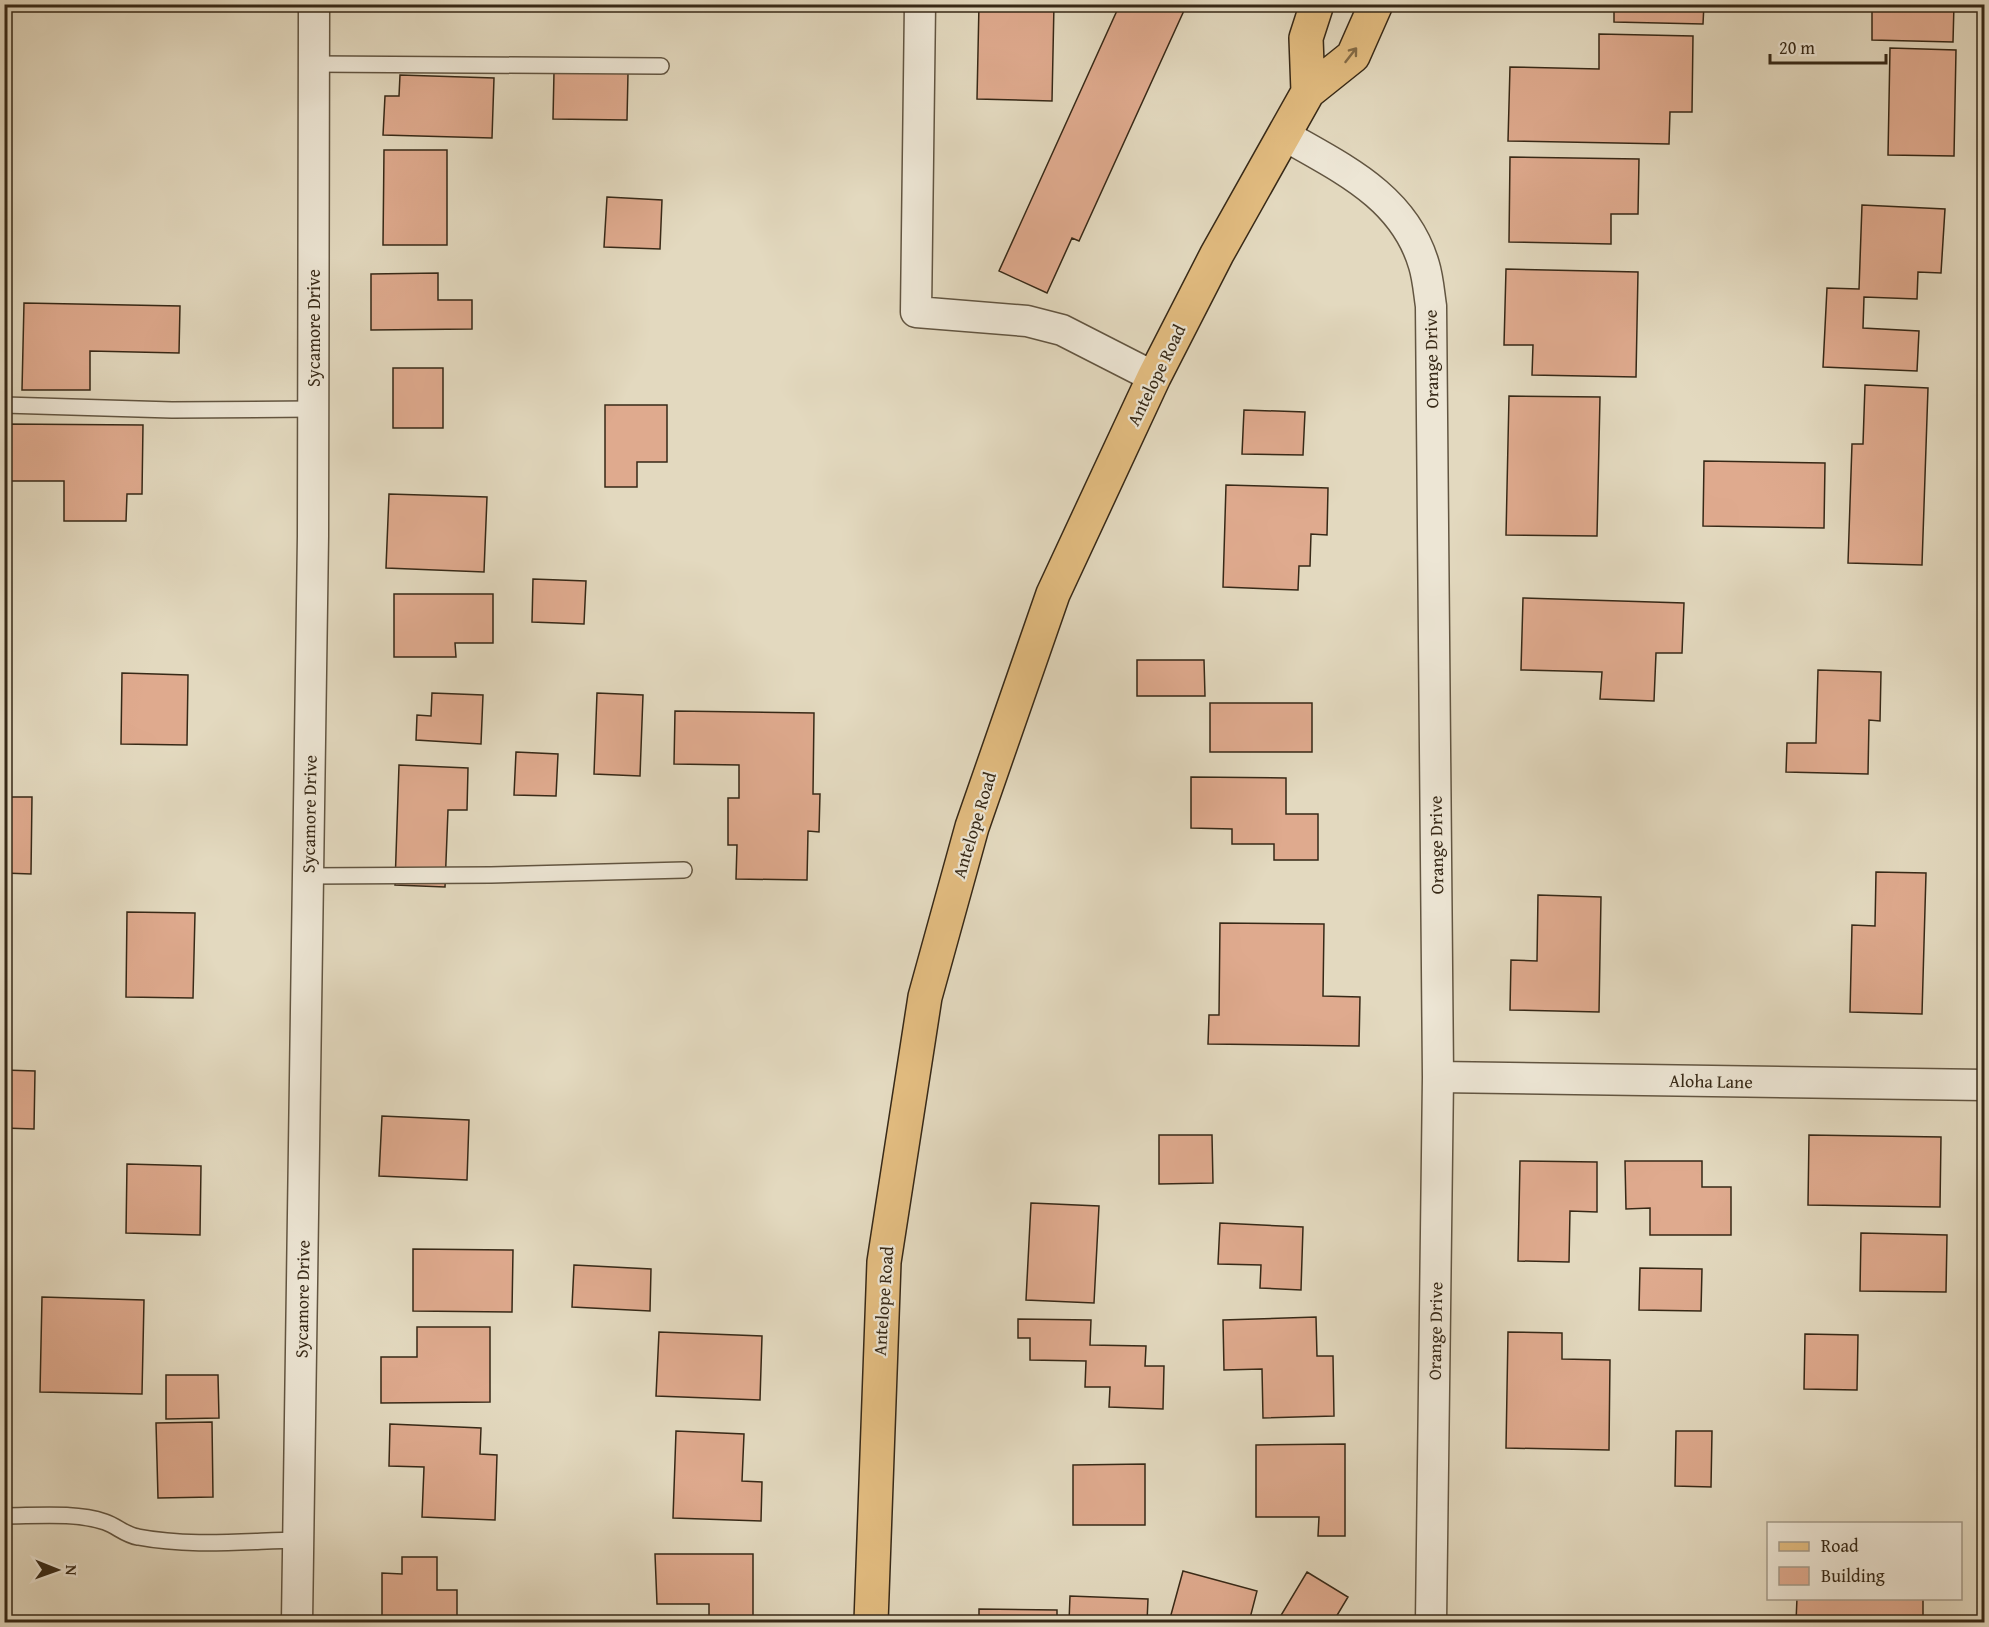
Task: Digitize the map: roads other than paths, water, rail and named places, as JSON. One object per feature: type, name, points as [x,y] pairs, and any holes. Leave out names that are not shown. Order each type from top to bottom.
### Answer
[{"type":"main road","points":[[1308,92],[1306,38],[1317,4]]},
{"type":"main road","name":"Antelope Road","points":[[871,1623],[874,1478],[884,1262],[926,997],[972,827],[1012,706],[1053,594],[1154,377],[1217,254],[1308,92],[1353,56],[1376,4]]},
{"type":"street","name":"Sycamore Drive","points":[[297,1623],[313,409],[314,4]]},
{"type":"street","points":[[920,4],[916,312],[1027,321],[1062,330],[1154,377]]},
{"type":"street","name":"Orange Drive","points":[[1284,135],[1360,179],[1385,198],[1416,241],[1425,267],[1431,306],[1438,1077],[1431,1623]]},
{"type":"street","name":"Aloha Lane","points":[[1438,1077],[1984,1085]]},
{"type":"lane","points":[[313,64],[662,66]]},
{"type":"lane","points":[[4,405],[172,410],[313,409]]},
{"type":"lane","points":[[308,876],[491,875],[684,870]]},
{"type":"lane","points":[[4,1516],[85,1518],[106,1523],[122,1533],[173,1542],[298,1540]]}]
